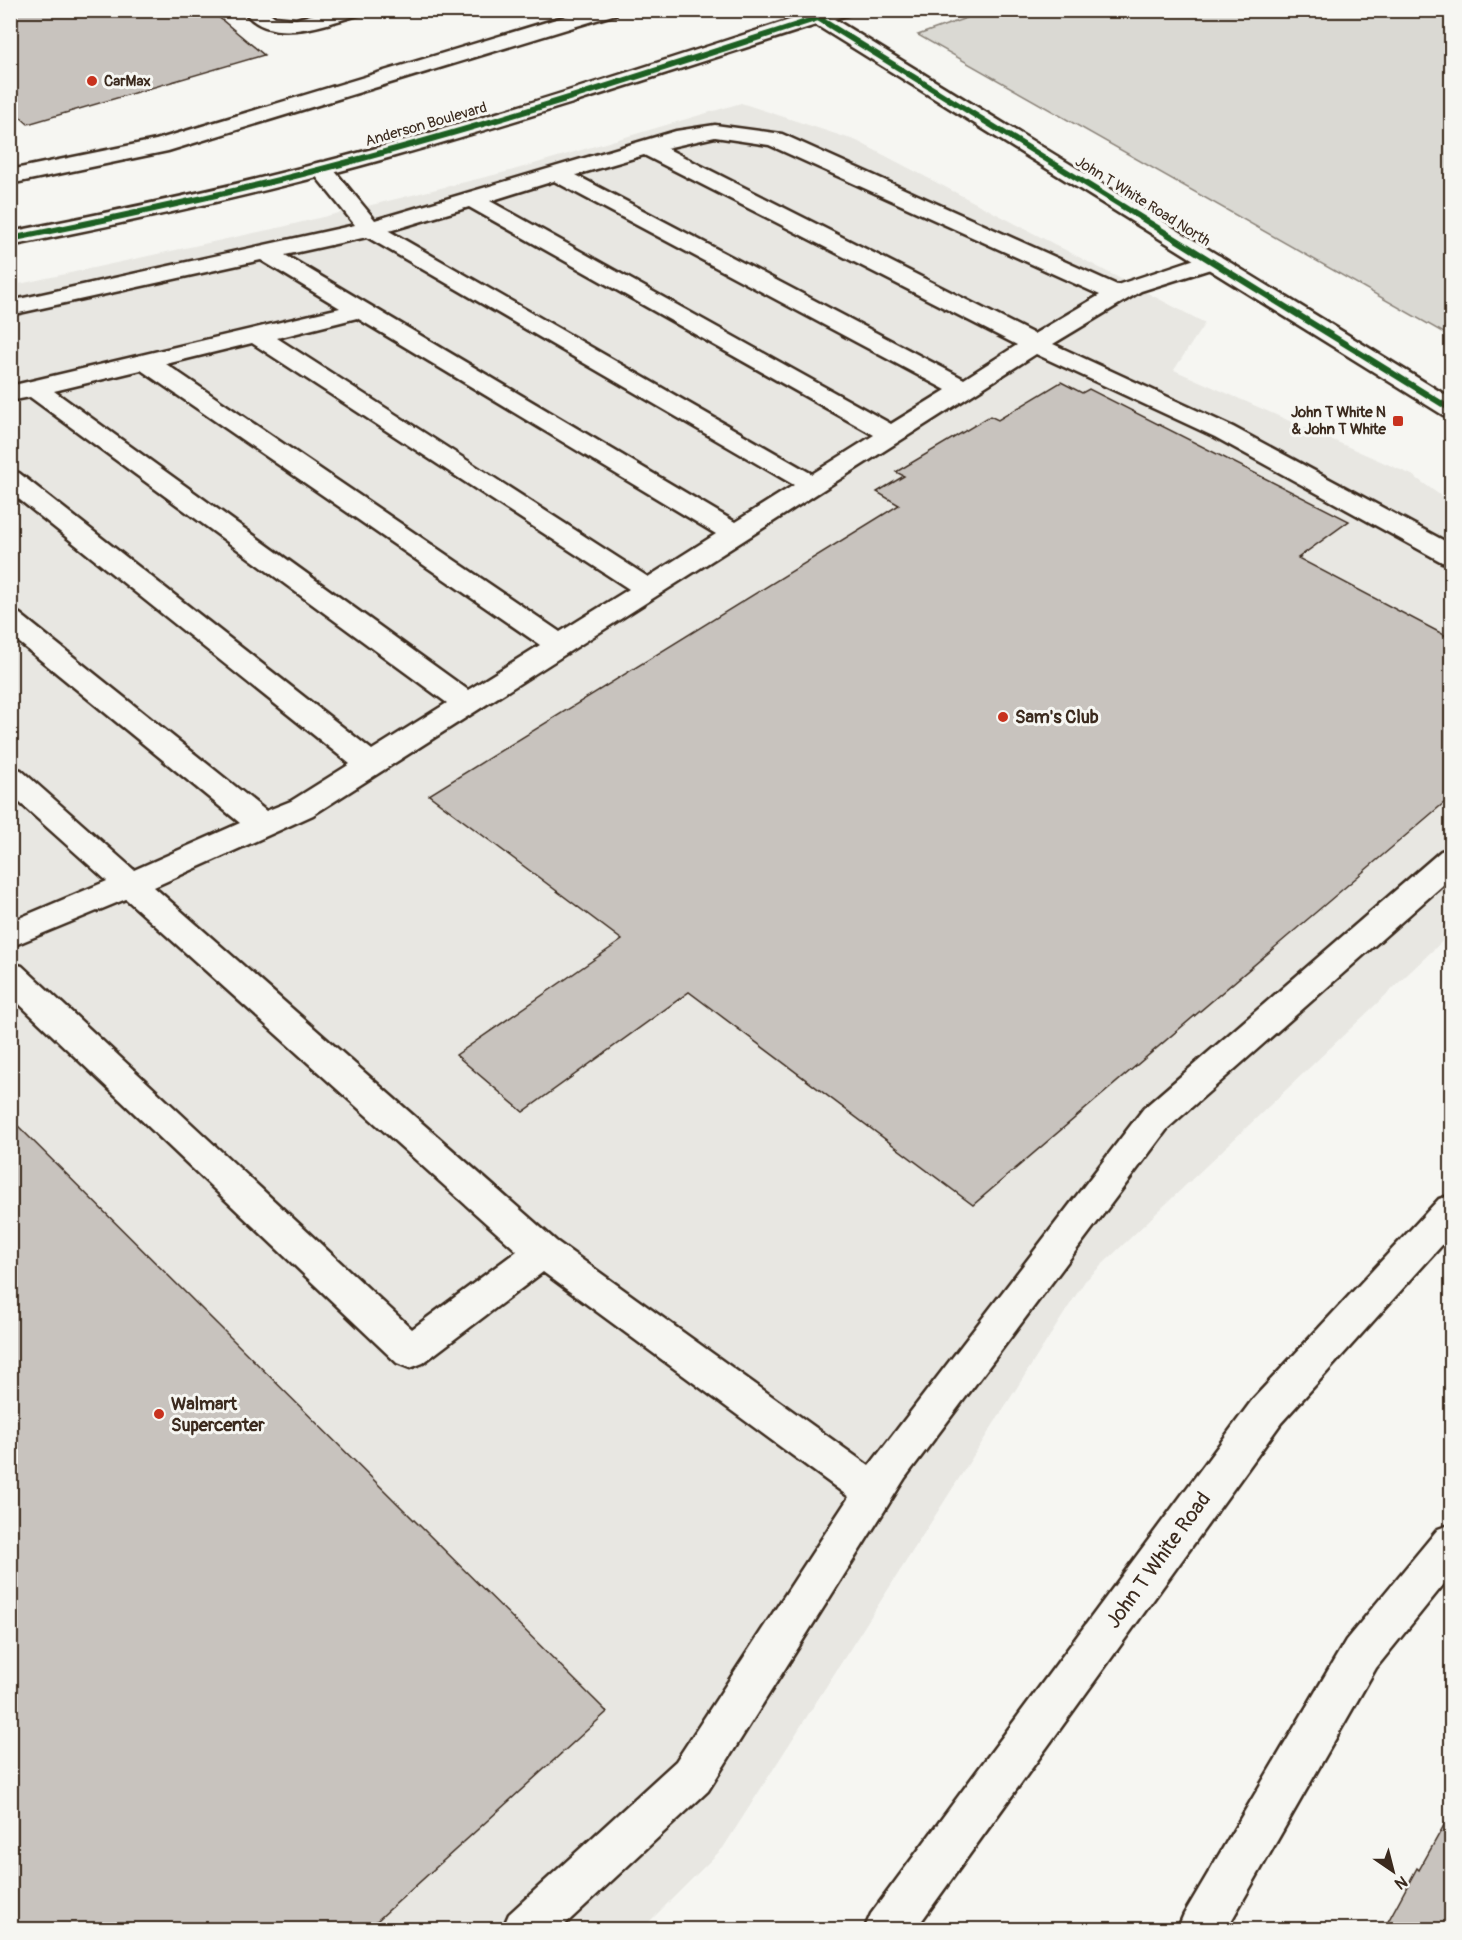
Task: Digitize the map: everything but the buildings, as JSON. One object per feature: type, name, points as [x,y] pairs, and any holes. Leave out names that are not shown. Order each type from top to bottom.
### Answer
[{"type":"street","points":[[253,10],[269,22],[296,25],[355,10]]},
{"type":"street","points":[[10,177],[159,146],[609,10]]},
{"type":"street","name":"Anderson Boulevard","points":[[10,239],[145,213],[321,170],[525,111],[843,10]]},
{"type":"street","name":"John T White Road North","points":[[819,18],[1452,410]]},
{"type":"street","points":[[10,308],[370,229],[684,136],[715,131],[774,139],[1117,294]]},
{"type":"street","points":[[646,147],[1035,345],[1224,432],[1452,556]]},
{"type":"street","points":[[321,170],[370,229],[813,485]]},
{"type":"street","points":[[557,174],[964,389]]},
{"type":"street","points":[[471,200],[892,435]]},
{"type":"street","points":[[264,252],[736,534]]},
{"type":"street","points":[[10,935],[302,808],[1117,294],[1133,286],[1212,261]]},
{"type":"street","points":[[22,391],[361,310]]},
{"type":"street","points":[[256,335],[648,590]]},
{"type":"street","points":[[146,362],[560,645]]},
{"type":"street","points":[[22,391],[468,704]]},
{"type":"street","points":[[10,479],[371,765]]},
{"type":"street","points":[[10,620],[264,826]]},
{"type":"street","points":[[10,777],[543,1252],[874,1492]]},
{"type":"street","points":[[525,1929],[692,1776],[898,1456],[1156,1118],[1452,859]]},
{"type":"street","points":[[10,975],[410,1352],[543,1252]]},
{"type":"street","name":"John T White Road","points":[[886,1929],[1268,1411],[1452,1209]]},
{"type":"street","points":[[1200,1929],[1361,1654],[1452,1542]]},
{"type":"shaded area","points":[[986,11],[1451,11],[1451,337],[918,35]]},
{"type":"shaded area","points":[[741,103],[857,141],[1205,323],[1174,370],[1412,475],[1451,503],[1451,933],[1085,1281],[723,1848],[642,1929],[11,1929],[10,286],[282,227],[510,171]]},
{"type":"cycle path","points":[[10,239],[204,198],[386,152],[583,93],[843,10]]},
{"type":"cycle path","points":[[818,18],[1452,410]]},
{"type":"place","name":"CarMax","points":[[92,81]]},
{"type":"place","name":"John T White N & John T White","points":[[1398,421]]},
{"type":"place","name":"Sam's Club","points":[[1003,717]]},
{"type":"place","name":"Walmart Supercenter","points":[[159,1414]]}]
